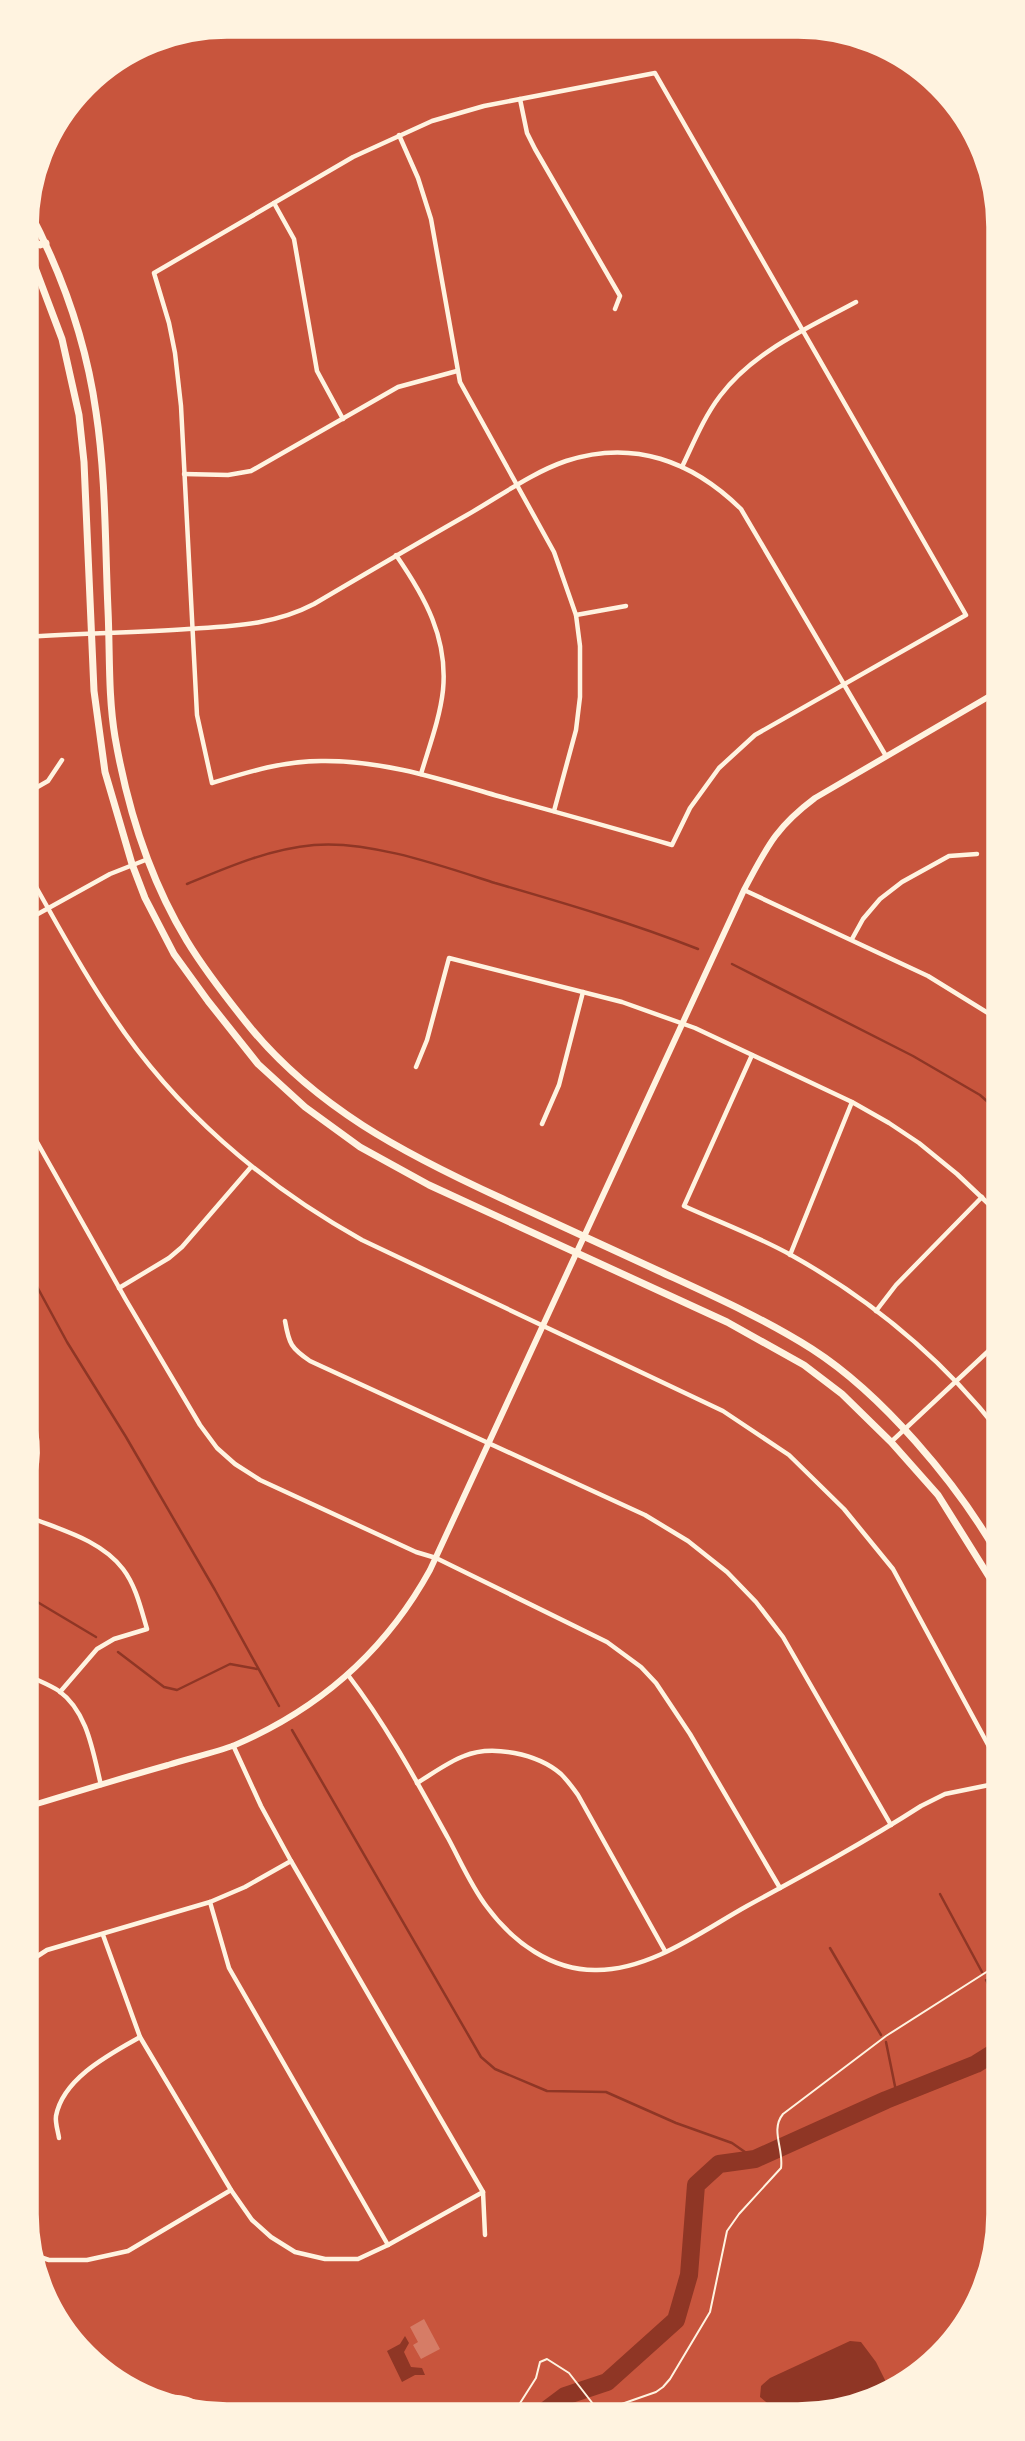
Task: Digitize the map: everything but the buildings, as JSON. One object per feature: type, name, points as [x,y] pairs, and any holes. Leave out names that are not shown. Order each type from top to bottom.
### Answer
[{"type":"main road","points":[[37,226],[46,243],[79,334],[96,412],[101,460],[111,705],[132,807],[148,859],[174,918],[221,990],[270,1051],[316,1093],[369,1132],[402,1150],[736,1306],[814,1350],[853,1380],[904,1430],[952,1484],[988,1540]]},
{"type":"main road","points":[[37,244],[46,243]]},
{"type":"main road","points":[[37,271],[62,339],[79,415],[97,719],[105,772],[132,864],[158,926],[208,1002],[258,1064],[305,1107],[360,1147],[429,1185],[727,1322],[804,1365],[842,1394],[891,1442],[938,1495],[988,1575]]},
{"type":"street","points":[[655,74],[966,614],[755,735],[719,768],[690,808],[672,845],[422,774],[373,764],[319,761],[265,767],[212,783],[197,715],[181,406],[169,323],[154,273],[353,157],[399,135],[468,109],[520,99],[655,74]]},
{"type":"street","points":[[520,99],[527,133],[535,149],[620,296],[615,309]]},
{"type":"street","points":[[399,135],[418,178],[431,219],[457,371],[474,409],[554,552],[576,615],[580,646],[580,697],[576,730],[554,811]]},
{"type":"street","points":[[274,203],[294,239],[317,371],[343,419]]},
{"type":"street","points":[[682,467],[707,416],[732,382],[755,361],[856,302]]},
{"type":"street","points":[[184,474],[228,475],[251,471],[398,387],[457,371]]},
{"type":"street","points":[[37,634],[91,635],[266,623],[295,614],[517,485],[564,462],[591,454],[647,454],[682,467],[720,490],[741,509],[886,756]]},
{"type":"street","points":[[396,555],[430,610],[439,635],[443,663],[443,691],[422,774]]},
{"type":"street","points":[[576,615],[626,606]]},
{"type":"street","points":[[37,1804],[233,1745],[277,1724],[348,1675],[382,1642],[413,1601],[436,1558],[744,890],[771,838],[791,816],[815,798],[988,697]]},
{"type":"street","points":[[37,787],[48,780],[62,760]]},
{"type":"street","points":[[852,939],[863,919],[880,899],[902,882],[949,856],[977,854]]},
{"type":"street","points":[[37,914],[132,864],[148,859]]},
{"type":"street","points":[[37,889],[111,1013],[145,1059],[187,1108],[251,1167],[316,1215],[362,1240],[723,1411],[789,1455],[862,1529],[893,1569],[988,1745]]},
{"type":"street","points":[[744,890],[928,976],[988,1013]]},
{"type":"street","points":[[416,1067],[427,1040],[449,958],[622,1002],[683,1023],[852,1102],[919,1143],[988,1203]]},
{"type":"street","points":[[542,1124],[559,1085],[583,992]]},
{"type":"street","points":[[752,1055],[684,1206],[790,1255],[876,1311],[955,1381],[988,1419]]},
{"type":"street","points":[[790,1255],[852,1102]]},
{"type":"street","points":[[37,1142],[119,1288],[200,1425],[217,1448],[234,1464],[260,1480],[416,1552],[436,1558],[607,1642],[641,1667],[656,1682],[690,1734],[780,1888]]},
{"type":"street","points":[[119,1288],[169,1258],[182,1247],[251,1167]]},
{"type":"street","points":[[876,1311],[896,1285],[982,1197]]},
{"type":"street","points":[[285,1321],[288,1340],[295,1350],[310,1361],[645,1515],[688,1541],[727,1572],[756,1602],[783,1637],[891,1825]]},
{"type":"street","points":[[891,1442],[988,1351]]},
{"type":"street","points":[[37,1437],[37,1460]]},
{"type":"street","points":[[37,1520],[87,1540],[123,1569],[138,1597],[147,1629],[114,1639],[97,1649],[60,1692]]},
{"type":"street","points":[[348,1675],[376,1711],[486,1906],[516,1940],[566,1967],[598,1970],[629,1966],[665,1951],[945,1794],[988,1785]]},
{"type":"street","points":[[37,1680],[60,1692],[83,1721],[101,1785]]},
{"type":"street","points":[[233,1745],[261,1806],[291,1861],[483,2192],[485,2235]]},
{"type":"street","points":[[417,1783],[465,1755],[488,1752],[511,1752],[535,1758],[560,1774],[578,1795],[665,1951]]},
{"type":"street","points":[[37,1956],[47,1950],[210,1902],[245,1887],[291,1861]]},
{"type":"street","points":[[210,1902],[229,1968],[388,2245]]},
{"type":"street","points":[[103,1935],[140,2037],[231,2190],[252,2220],[271,2237],[295,2252],[325,2259],[358,2259],[483,2192]]},
{"type":"street","points":[[59,2138],[56,2118],[58,2110],[61,2101],[79,2077],[105,2057],[140,2037]]},
{"type":"street","points":[[42,2258],[88,2260],[128,2251],[231,2190]]},
{"type":"path","points":[[623,2404],[656,2392],[670,2379],[710,2312],[727,2231],[781,2168],[776,2128],[783,2114],[886,2036],[988,1971]]},
{"type":"path","points":[[519,2404],[536,2378],[540,2362],[547,2359],[564,2369],[593,2404]]},
{"type":"path","points":[[172,2396],[182,2395],[199,2402]]},
{"type":"shaded area","points":[[405,2336],[409,2343],[404,2352],[411,2367],[422,2368],[425,2375],[415,2375],[402,2382],[387,2351],[400,2344]]},
{"type":"shaded area","points":[[850,2341],[861,2342],[876,2362],[886,2382],[847,2398],[823,2403],[769,2404],[760,2397],[761,2386],[770,2378]]},
{"type":"waterway","points":[[187,884],[281,850],[314,845],[358,846],[429,862],[598,914],[698,949]]},
{"type":"waterway","points":[[732,964],[913,1056],[988,1102]]},
{"type":"waterway","points":[[37,1287],[67,1342],[215,1590],[279,1706]]},
{"type":"waterway","points":[[37,1602],[96,1637]]},
{"type":"waterway","points":[[118,1652],[164,1687],[177,1690],[230,1664],[257,1669]]},
{"type":"waterway","points":[[292,1730],[481,2057],[495,2069],[547,2091],[606,2092],[676,2123],[732,2143],[755,2159]]},
{"type":"waterway","points":[[940,1894],[982,1972]]},
{"type":"waterway","points":[[830,1948],[881,2035]]},
{"type":"waterway","points":[[986,1980],[988,1984]]},
{"type":"waterway","points":[[886,2042],[897,2096]]},
{"type":"waterway","points":[[554,2404],[565,2396],[607,2382],[676,2320],[689,2275],[696,2185],[719,2164],[755,2159],[988,2056]]}]
